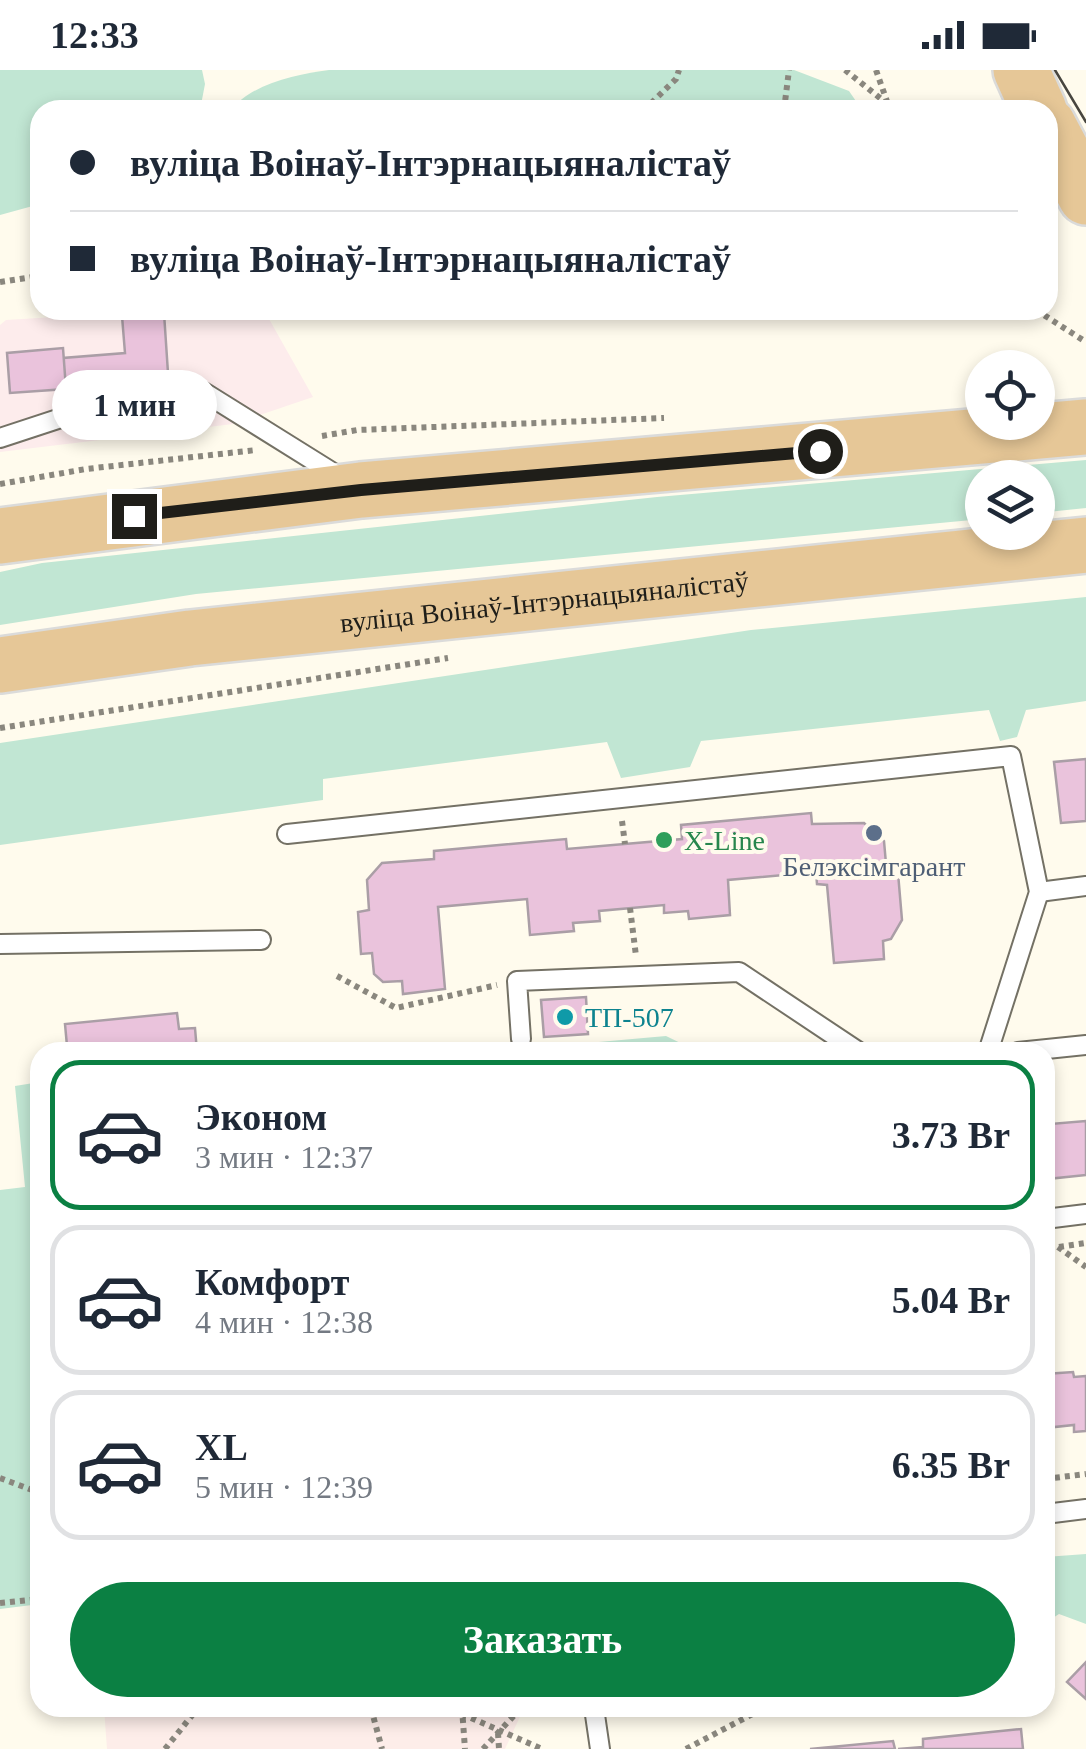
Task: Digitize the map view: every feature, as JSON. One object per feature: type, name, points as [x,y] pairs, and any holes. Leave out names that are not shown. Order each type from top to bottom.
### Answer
[{"type":"main road","points":[[1021,70],[1034,100]]},
{"type":"main road","points":[[1058,144],[1086,197]]},
{"type":"main road","points":[[0,536],[361,490],[1086,427]]},
{"type":"main road","name":"вуліца Воінаў-Інтэрнацыяналістаў","points":[[0,665],[209,636],[1086,544]]},
{"type":"lane","points":[[169,389],[202,392],[361,490]]},
{"type":"lane","points":[[0,438],[131,395]]},
{"type":"lane","points":[[287,834],[1012,756],[1039,892],[991,1042]]},
{"type":"lane","points":[[1039,892],[1086,886]]},
{"type":"lane","points":[[0,944],[262,940]]},
{"type":"lane","points":[[520,1039],[518,981],[740,972],[844,1042]]},
{"type":"lane","points":[[1055,1048],[1086,1045]]},
{"type":"lane","points":[[1055,1217],[1086,1214]]},
{"type":"lane","points":[[1055,1513],[1086,1509]]},
{"type":"lane","points":[[595,1717],[600,1749]]},
{"type":"path","points":[[654,100],[676,79],[679,70]]},
{"type":"path","points":[[785,100],[789,70]]},
{"type":"path","points":[[845,70],[882,100]]},
{"type":"path","points":[[876,70],[884,100]]},
{"type":"path","points":[[0,279],[30,277]]},
{"type":"path","points":[[1052,320],[1086,342]]},
{"type":"path","points":[[630,908],[638,976]]},
{"type":"path","points":[[337,976],[396,1008],[518,981]]},
{"type":"path","points":[[1086,1243],[1058,1247],[1086,1267]]},
{"type":"path","points":[[1055,1477],[1086,1474]]},
{"type":"path","points":[[0,1478],[30,1489]]},
{"type":"path","points":[[0,1603],[30,1600]]},
{"type":"path","points":[[165,1749],[191,1717]]},
{"type":"path","points":[[373,1717],[382,1749]]},
{"type":"path","points":[[462,1717],[464,1749]]},
{"type":"path","points":[[472,1717],[542,1749]]},
{"type":"path","points":[[482,1749],[512,1717]]},
{"type":"path","points":[[686,1749],[747,1717]]},
{"type":"path","points":[[498,1732],[499,1749]]},
{"type":"shaded area","points":[[6,320],[270,320],[313,397],[233,424],[0,452],[0,325]]},
{"type":"shaded area","points":[[105,1717],[520,1717],[505,1749],[107,1749]]},
{"type":"green space","points":[[0,70],[202,70],[205,84],[202,100],[30,100],[30,207],[0,215]]},
{"type":"green space","points":[[329,70],[794,70],[849,91],[855,100],[241,100],[262,87]]},
{"type":"green space","points":[[1086,460],[1086,508],[1055,511],[1055,463]]},
{"type":"green space","points":[[965,470],[965,521],[196,594],[0,625],[0,572],[42,563],[657,497]]},
{"type":"green space","points":[[1086,597],[1086,701],[1026,710],[1017,737],[1000,741],[989,710],[701,741],[690,767],[621,778],[607,742],[323,779],[323,800],[0,845],[0,743],[751,630]]},
{"type":"green space","points":[[666,1036],[678,1042],[599,1042]]},
{"type":"green space","points":[[30,1084],[30,1605],[0,1609],[0,1190],[25,1187],[15,1086]]},
{"type":"green space","points":[[1086,1554],[1086,1624],[1059,1614],[1055,1617],[1055,1556]]},
{"type":"building","points":[[122,320],[164,320],[170,403],[132,406],[130,381],[65,386],[63,358],[125,353]]},
{"type":"building","points":[[63,348],[66,389],[10,393],[7,353]]},
{"type":"building","points":[[1086,759],[1086,821],[1061,823],[1054,762]]},
{"type":"building","points":[[811,813],[812,824],[864,823],[884,841],[887,875],[898,873],[902,920],[891,939],[883,941],[884,959],[834,963],[827,885],[817,884],[816,872],[728,880],[730,915],[689,919],[688,911],[664,913],[664,905],[599,911],[600,921],[573,923],[574,931],[530,935],[527,899],[438,907],[445,989],[403,994],[402,981],[383,982],[374,974],[372,953],[361,954],[358,912],[369,910],[367,880],[382,863],[434,859],[434,851],[566,839],[567,849],[682,839],[681,825]]},
{"type":"building","name":"ТП-507","points":[[586,997],[588,1034],[544,1037],[541,1000]]},
{"type":"building","points":[[177,1013],[179,1029],[195,1028],[196,1042],[67,1042],[65,1024]]},
{"type":"building","points":[[1086,1121],[1086,1175],[1055,1178],[1055,1124]]},
{"type":"building","points":[[1055,1373],[1086,1376],[1086,1431],[1074,1432],[1074,1425],[1055,1427]]},
{"type":"building","points":[[1086,1662],[1086,1699],[1067,1682]]},
{"type":"building","points":[[1021,1729],[1023,1749],[898,1749],[923,1747],[923,1739]]},
{"type":"building","points":[[893,1741],[895,1749],[810,1749]]},
{"type":"tram line","points":[[1055,70],[1086,122]]},
{"type":"place","name":"Белэксімгарант","points":[[874,833]]},
{"type":"place","name":"X-Line","points":[[664,840]]},
{"type":"place","name":"ТП-507","points":[[565,1017]]},
{"type":"route","points":[[134,516],[361,490],[820,451]]}]
